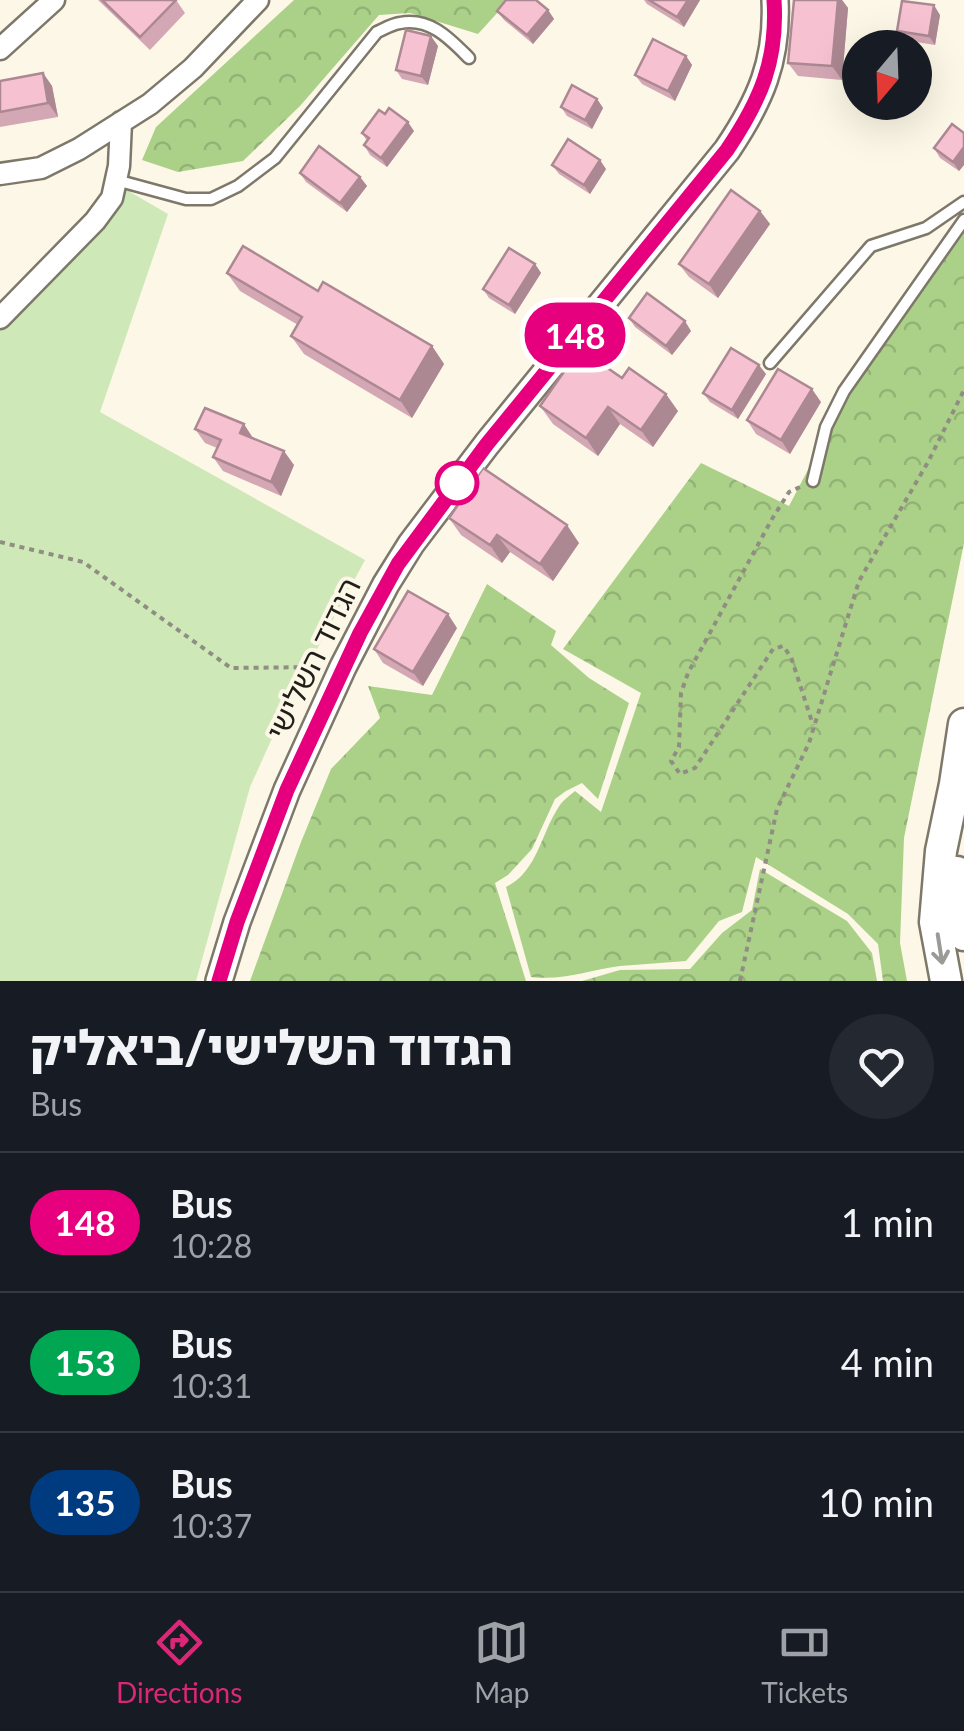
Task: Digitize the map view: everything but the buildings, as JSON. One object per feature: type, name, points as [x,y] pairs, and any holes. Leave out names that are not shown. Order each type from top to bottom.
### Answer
[{"type":"main road","points":[[946,981],[936,922],[941,852],[964,724]]},
{"type":"main road","points":[[956,784],[957,914],[964,935]]},
{"type":"street","points":[[0,49],[54,0]]},
{"type":"street","points":[[0,174],[41,168],[150,104],[193,68],[258,0]]},
{"type":"street","name":"הגדוד השלישי","points":[[219,981],[287,790],[386,584],[411,544],[487,444],[742,128],[766,80],[773,48],[774,0]]},
{"type":"street","points":[[0,318],[95,221],[112,198],[119,166],[121,122]]},
{"type":"lane","points":[[116,180],[186,199],[211,199],[238,186],[276,158],[377,32],[399,22],[441,31],[469,58]]},
{"type":"lane","points":[[770,363],[871,246],[926,228],[964,202]]},
{"type":"lane","points":[[813,481],[826,427],[844,391],[964,220]]},
{"type":"path","points":[[740,981],[777,810],[813,732],[859,581],[928,462],[964,390]]},
{"type":"path","points":[[813,481],[788,492],[688,674],[681,693],[679,746],[671,762],[680,774],[695,768],[773,650],[783,646],[791,657],[813,732]]},
{"type":"path","points":[[0,542],[83,562],[231,668],[344,667]]},
{"type":"green space","points":[[294,0],[509,0],[478,34],[410,13],[379,15],[300,106],[243,161],[178,172],[142,160],[156,127]]},
{"type":"green space","points":[[125,189],[168,214],[100,412],[365,560],[288,703],[250,787],[196,981],[0,981],[0,321]]},
{"type":"green space","points":[[964,231],[964,543],[904,838],[900,943],[907,981],[883,981],[878,944],[848,914],[756,857],[742,912],[719,921],[686,961],[620,966],[554,978],[531,977],[506,887],[525,872],[558,808],[575,791],[601,812],[641,693],[563,649],[701,463],[789,506],[860,370]]},
{"type":"green space","points":[[487,584],[556,631],[551,645],[589,678],[629,703],[598,799],[582,783],[555,799],[532,849],[495,883],[526,981],[250,981],[331,769],[380,718],[368,686],[432,695]]},
{"type":"green space","points":[[760,869],[847,921],[872,953],[877,981],[582,981],[620,970],[690,969],[722,933],[752,910]]},
{"type":"bus line","name":"148","points":[[219,981],[287,790],[386,584],[411,544],[487,444],[742,128],[766,80],[773,48],[774,0]]}]
